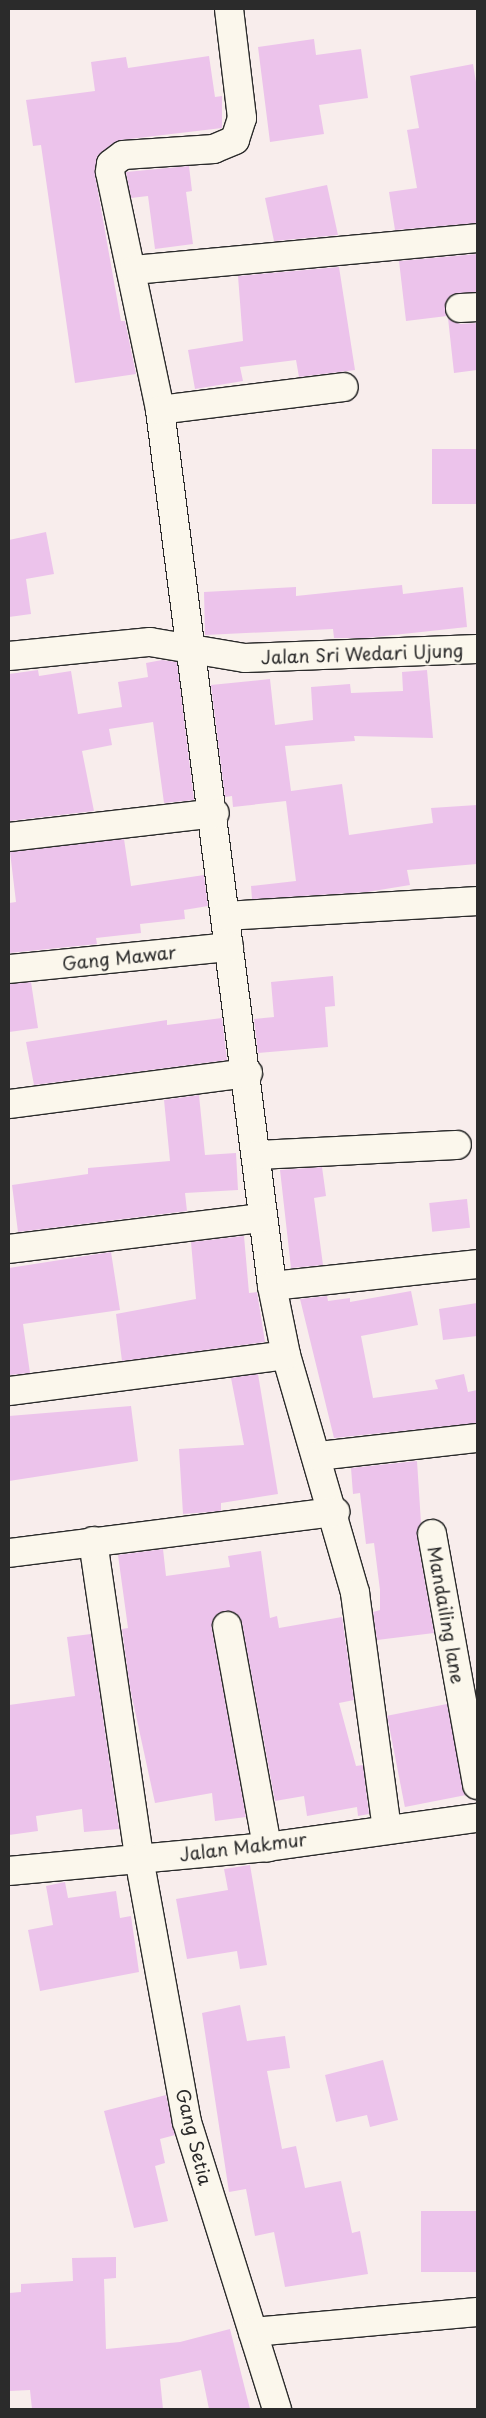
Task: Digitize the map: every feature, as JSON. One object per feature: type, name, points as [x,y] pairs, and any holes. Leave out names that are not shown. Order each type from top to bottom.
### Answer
[{"type":"street","points":[[229,9],[242,118],[235,140],[214,149],[123,155],[111,164],[134,270],[160,410],[190,650],[214,813],[229,947],[248,1073],[262,1218],[272,1286],[286,1355],[335,1512],[354,1594],[388,1830]]},
{"type":"street","points":[[134,270],[477,238]]},
{"type":"street","points":[[160,410],[344,387]]},
{"type":"street","name":"Jalan Sri Wedari Ujung","points":[[9,656],[150,642],[245,658],[302,659],[477,649]]},
{"type":"street","points":[[9,836],[214,813]]},
{"type":"street","points":[[226,916],[477,901]]},
{"type":"street","name":"Gang Mawar","points":[[9,969],[229,947]]},
{"type":"street","points":[[9,1104],[248,1073]]},
{"type":"street","points":[[257,1155],[457,1146]]},
{"type":"street","points":[[9,1249],[262,1218]]},
{"type":"street","points":[[272,1286],[477,1264]]},
{"type":"street","points":[[9,1391],[286,1355]]},
{"type":"street","points":[[318,1456],[477,1438]]},
{"type":"street","points":[[9,1553],[335,1512]]},
{"type":"street","name":"Mandailing lane","points":[[432,1534],[477,1785]]},
{"type":"street","name":"Gang Setia","points":[[93,1541],[139,1858],[187,2122],[277,2409]]},
{"type":"street","points":[[227,1626],[267,1847]]},
{"type":"street","name":"Jalan Makmur","points":[[9,1871],[267,1847],[477,1818]]},
{"type":"street","points":[[253,2332],[477,2312]]},
{"type":"building","points":[[314,39],[316,55],[361,49],[368,98],[319,105],[324,134],[270,142],[258,47]]},
{"type":"building","points":[[209,56],[215,97],[222,96],[222,128],[121,140],[97,156],[95,175],[121,321],[125,321],[136,374],[75,383],[41,145],[33,146],[26,100],[95,91],[91,62],[126,57],[128,68]]},
{"type":"building","points":[[473,64],[477,88],[477,223],[395,230],[389,192],[417,188],[407,130],[419,128],[410,76]]},
{"type":"building","points":[[189,166],[192,191],[186,192],[193,244],[155,249],[148,196],[131,198],[126,172]]},
{"type":"building","points":[[327,185],[338,235],[274,241],[265,198]]},
{"type":"building","points":[[477,254],[477,292],[451,295],[446,301],[447,316],[406,321],[399,261]]},
{"type":"building","points":[[339,267],[355,370],[299,377],[296,360],[240,367],[243,381],[195,389],[188,350],[243,341],[238,276]]},
{"type":"building","points":[[448,318],[460,324],[477,323],[477,370],[454,373]]},
{"type":"building","points":[[432,449],[477,449],[477,504],[432,504]]},
{"type":"building","points":[[46,532],[54,574],[26,579],[31,614],[9,617],[9,540]]},
{"type":"building","points":[[402,585],[403,594],[463,587],[467,627],[366,638],[334,638],[333,629],[205,635],[204,592],[296,587],[296,596]]},
{"type":"building","points":[[162,660],[177,662],[194,800],[164,803],[153,722],[109,729],[112,745],[82,751],[94,811],[9,821],[9,674],[38,670],[39,676],[71,671],[78,714],[122,707],[118,682],[148,677],[146,663]]},
{"type":"building","points":[[427,670],[433,738],[354,736],[355,741],[285,746],[291,791],[342,784],[349,835],[433,823],[431,808],[477,805],[477,864],[407,870],[410,885],[367,892],[252,899],[251,886],[296,881],[286,801],[233,807],[232,796],[225,797],[211,685],[270,679],[275,725],[313,720],[311,687],[350,684],[351,693],[403,691],[402,672]]},
{"type":"building","points":[[124,839],[131,886],[204,875],[208,906],[184,910],[185,919],[140,924],[141,933],[96,938],[97,944],[9,953],[9,903],[16,902],[10,852]]},
{"type":"building","points":[[333,976],[335,1006],[325,1007],[328,1047],[258,1053],[254,1019],[274,1017],[271,982]]},
{"type":"building","points":[[31,982],[38,1028],[9,1032],[9,984]]},
{"type":"building","points":[[222,1018],[227,1060],[34,1085],[26,1042],[167,1020],[167,1025]]},
{"type":"building","points":[[199,1095],[205,1155],[236,1153],[238,1190],[185,1193],[187,1211],[18,1232],[12,1185],[88,1174],[88,1168],[170,1161],[164,1100]]},
{"type":"building","points":[[322,1167],[326,1196],[314,1198],[323,1265],[291,1268],[280,1170]]},
{"type":"building","points":[[467,1199],[470,1228],[432,1232],[429,1203]]},
{"type":"building","points":[[244,1236],[249,1293],[257,1292],[265,1342],[122,1361],[116,1314],[196,1299],[191,1242]]},
{"type":"building","points":[[111,1252],[120,1310],[23,1324],[30,1373],[9,1375],[9,1268]]},
{"type":"building","points":[[411,1291],[418,1325],[361,1336],[373,1398],[438,1389],[435,1380],[464,1374],[468,1392],[477,1390],[477,1423],[334,1438],[300,1299],[327,1296],[328,1301],[350,1298],[350,1302]]},
{"type":"building","points":[[477,1303],[477,1336],[443,1340],[439,1309]]},
{"type":"building","points":[[258,1374],[278,1494],[221,1503],[221,1511],[183,1514],[179,1449],[244,1445],[231,1378]]},
{"type":"building","points":[[131,1406],[138,1461],[9,1481],[9,1416]]},
{"type":"building","points":[[417,1461],[421,1523],[417,1537],[434,1633],[377,1640],[373,1612],[380,1610],[380,1590],[374,1543],[366,1544],[360,1493],[353,1494],[351,1468]]},
{"type":"building","points":[[163,1549],[166,1576],[230,1567],[228,1556],[261,1551],[270,1618],[277,1616],[279,1628],[342,1617],[354,1700],[339,1703],[356,1766],[363,1765],[369,1814],[358,1816],[357,1807],[307,1816],[304,1796],[275,1801],[242,1623],[239,1616],[225,1611],[217,1614],[212,1629],[246,1817],[215,1821],[212,1793],[155,1803],[130,1688],[122,1629],[128,1628],[118,1555]]},
{"type":"building","points":[[91,1634],[119,1829],[84,1832],[82,1809],[36,1816],[38,1831],[9,1835],[9,1705],[75,1696],[67,1637]]},
{"type":"building","points":[[447,1704],[465,1795],[405,1807],[387,1716]]},
{"type":"building","points":[[250,1865],[267,1965],[240,1969],[237,1951],[187,1959],[176,1899],[228,1890],[224,1869]]},
{"type":"building","points":[[65,1882],[68,1898],[116,1891],[120,1918],[131,1916],[139,1972],[40,1991],[28,1930],[53,1925],[46,1886]]},
{"type":"building","points":[[240,2005],[247,2041],[285,2036],[290,2068],[267,2071],[282,2149],[296,2146],[305,2188],[341,2181],[352,2233],[360,2231],[368,2274],[285,2287],[274,2232],[255,2236],[246,2189],[229,2192],[202,2013]]},
{"type":"building","points":[[383,2060],[398,2120],[370,2127],[367,2115],[336,2122],[325,2075]]},
{"type":"building","points":[[166,2095],[175,2135],[160,2139],[165,2163],[155,2166],[168,2221],[134,2228],[104,2111]]},
{"type":"building","points":[[421,2211],[477,2211],[477,2272],[421,2272]]},
{"type":"building","points":[[116,2257],[116,2278],[104,2279],[106,2349],[180,2342],[230,2329],[250,2409],[209,2409],[201,2370],[160,2379],[163,2409],[32,2409],[30,2390],[9,2391],[9,2293],[21,2292],[21,2284],[73,2281],[72,2258]]}]
